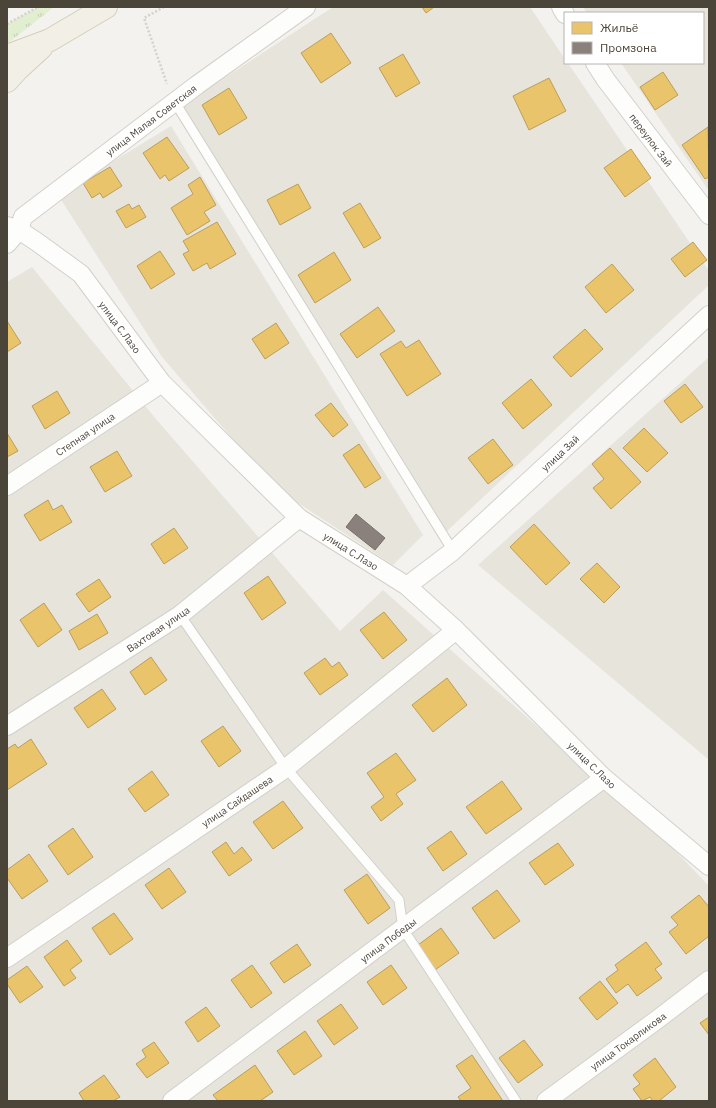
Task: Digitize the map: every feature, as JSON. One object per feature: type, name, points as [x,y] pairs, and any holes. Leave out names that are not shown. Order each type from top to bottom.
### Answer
[{"type":"main road","points":[[7,56],[50,40],[106,7]]},
{"type":"main road","points":[[7,81],[50,40]]},
{"type":"street","name":"улица Малая Советская","points":[[7,244],[13,228],[23,217],[173,99],[306,7]]},
{"type":"street","name":"переулок Зай","points":[[596,64],[606,80],[709,215]]},
{"type":"street","name":"улица С.Лазо","points":[[13,228],[37,242],[80,274],[162,383],[299,518],[407,586],[456,630],[604,778],[709,866]]},
{"type":"street","name":"улица Зай","points":[[407,586],[453,551],[709,315]]},
{"type":"street","name":"Степная улица","points":[[7,486],[162,383]]},
{"type":"street","name":"Вахтовая улица","points":[[7,726],[180,615],[299,518]]},
{"type":"street","name":"улица Сайдашева","points":[[7,958],[286,768],[456,630]]},
{"type":"street","name":"улица Победы","points":[[172,1101],[604,778]]},
{"type":"street","name":"улица Токарликова","points":[[546,1101],[709,980]]},
{"type":"lane","points":[[173,99],[453,551]]},
{"type":"lane","points":[[180,615],[286,768],[399,900],[403,929],[516,1101]]},
{"type":"path","points":[[7,24],[38,7]]},
{"type":"path","points":[[164,7],[144,18],[173,99]]},
{"type":"shaded area","points":[[333,7],[530,7],[564,58],[564,64],[569,64],[709,271],[709,285],[446,532],[183,105]]},
{"type":"shaded area","points":[[583,7],[709,7],[709,191],[622,64],[704,64],[704,12],[586,12]]},
{"type":"shaded area","points":[[171,126],[423,535],[393,565],[275,488],[162,357],[58,195]]},
{"type":"shaded area","points":[[32,267],[156,419],[340,631],[383,590],[661,836],[709,886],[709,1101],[7,1101],[7,282]]},
{"type":"shaded area","points":[[709,357],[709,760],[478,565]]},
{"type":"green space","points":[[38,7],[54,7],[7,44],[7,24]]},
{"type":"building: Жильё","points":[[422,7],[434,7],[426,13]]},
{"type":"building: Жильё","points":[[331,33],[351,63],[321,83],[301,53]]},
{"type":"building: Жильё","points":[[403,54],[420,83],[396,97],[379,68]]},
{"type":"building: Жильё","points":[[663,72],[678,95],[655,110],[640,87]]},
{"type":"building: Жильё","points":[[549,78],[566,111],[529,130],[513,96]]},
{"type":"building: Жильё","points":[[229,88],[247,118],[219,135],[202,105]]},
{"type":"building: Жильё","points":[[708,127],[709,177],[705,179],[682,145]]},
{"type":"building: Жильё","points":[[167,137],[189,168],[169,181],[165,175],[160,179],[143,153]]},
{"type":"building: Жильё","points":[[631,149],[651,178],[625,197],[604,168]]},
{"type":"building: Жильё","points":[[110,167],[122,186],[103,198],[100,193],[92,198],[83,183]]},
{"type":"building: Жильё","points":[[200,177],[216,205],[204,212],[210,221],[187,235],[171,208],[193,194],[188,185]]},
{"type":"building: Жильё","points":[[298,184],[311,208],[280,225],[267,200]]},
{"type":"building: Жильё","points":[[360,203],[381,238],[364,248],[343,213]]},
{"type":"building: Жильё","points":[[129,204],[132,209],[139,205],[146,217],[126,228],[116,211]]},
{"type":"building: Жильё","points":[[217,222],[236,254],[210,269],[207,263],[193,271],[183,254],[189,251],[183,241]]},
{"type":"building: Жильё","points":[[693,242],[707,260],[685,277],[671,259]]},
{"type":"building: Жильё","points":[[160,251],[175,274],[151,289],[137,266]]},
{"type":"building: Жильё","points":[[334,252],[351,280],[315,303],[298,275]]},
{"type":"building: Жильё","points":[[612,264],[634,290],[606,313],[585,287]]},
{"type":"building: Жильё","points":[[378,307],[395,331],[357,358],[340,334]]},
{"type":"building: Жильё","points":[[7,321],[21,343],[7,352]]},
{"type":"building: Жильё","points":[[276,323],[289,343],[265,359],[252,339]]},
{"type":"building: Жильё","points":[[585,329],[603,349],[571,377],[553,357]]},
{"type":"building: Жильё","points":[[419,340],[441,374],[407,396],[380,354],[401,341],[406,348]]},
{"type":"building: Жильё","points":[[531,379],[552,405],[523,429],[502,403]]},
{"type":"building: Жильё","points":[[685,384],[703,407],[681,423],[664,401]]},
{"type":"building: Жильё","points":[[57,391],[70,413],[45,429],[32,406]]},
{"type":"building: Жильё","points":[[331,403],[348,425],[333,437],[315,415]]},
{"type":"building: Жильё","points":[[644,428],[668,453],[647,472],[623,448]]},
{"type":"building: Жильё","points":[[7,433],[18,451],[7,457]]},
{"type":"building: Жильё","points":[[493,439],[513,465],[488,484],[468,458]]},
{"type":"building: Жильё","points":[[359,444],[381,478],[365,488],[343,455]]},
{"type":"building: Жильё","points":[[610,448],[641,482],[611,509],[593,488],[604,479],[592,464]]},
{"type":"building: Жильё","points":[[117,451],[132,476],[105,492],[90,467]]},
{"type":"building: Жильё","points":[[48,500],[53,510],[62,505],[72,522],[40,541],[24,515]]},
{"type":"building: Жильё","points":[[534,524],[570,563],[546,585],[510,547]]},
{"type":"building: Жильё","points":[[174,528],[188,548],[164,564],[151,544]]},
{"type":"building: Жильё","points":[[597,563],[620,587],[604,603],[580,579]]},
{"type":"building: Жильё","points":[[268,576],[286,603],[262,620],[244,593]]},
{"type":"building: Жильё","points":[[99,579],[111,597],[89,612],[76,594]]},
{"type":"building: Жильё","points":[[44,603],[62,630],[38,647],[20,620]]},
{"type":"building: Жильё","points":[[384,612],[407,640],[383,659],[360,630]]},
{"type":"building: Жильё","points":[[97,614],[108,633],[79,650],[69,631]]},
{"type":"building: Жильё","points":[[151,657],[167,680],[145,695],[130,672]]},
{"type":"building: Жильё","points":[[325,658],[332,667],[339,662],[348,675],[320,695],[304,673]]},
{"type":"building: Жильё","points":[[447,678],[467,705],[433,732],[412,705]]},
{"type":"building: Жильё","points":[[102,689],[116,709],[88,728],[74,708]]},
{"type":"building: Жильё","points":[[223,726],[241,751],[219,767],[201,741]]},
{"type":"building: Жильё","points":[[31,739],[47,764],[7,790],[7,749],[15,744],[18,748]]},
{"type":"building: Жильё","points":[[396,753],[416,780],[396,794],[403,804],[381,821],[371,807],[384,797],[367,773]]},
{"type":"building: Жильё","points":[[152,771],[169,795],[145,812],[128,789]]},
{"type":"building: Жильё","points":[[502,781],[522,809],[486,834],[466,807]]},
{"type":"building: Жильё","points":[[283,801],[303,828],[273,849],[253,822]]},
{"type":"building: Жильё","points":[[73,828],[93,857],[68,875],[48,846]]},
{"type":"building: Жильё","points":[[451,831],[467,854],[443,871],[427,848]]},
{"type":"building: Жильё","points":[[226,842],[234,854],[242,847],[252,860],[229,876],[212,852]]},
{"type":"building: Жильё","points":[[558,843],[574,865],[545,885],[529,863]]},
{"type":"building: Жильё","points":[[29,854],[48,881],[22,899],[7,878],[7,870]]},
{"type":"building: Жильё","points":[[169,868],[186,892],[162,909],[145,885]]},
{"type":"building: Жильё","points":[[367,874],[390,908],[368,924],[344,890]]},
{"type":"building: Жильё","points":[[497,890],[520,921],[494,939],[472,908]]},
{"type":"building: Жильё","points":[[699,895],[709,907],[709,936],[686,954],[669,932],[678,925],[671,917]]},
{"type":"building: Жильё","points":[[114,913],[133,939],[110,955],[92,928]]},
{"type":"building: Жильё","points":[[441,928],[459,953],[435,970],[418,945]]},
{"type":"building: Жильё","points":[[67,940],[82,961],[70,970],[76,978],[64,986],[44,957]]},
{"type":"building: Жильё","points":[[646,942],[662,964],[655,969],[662,978],[637,996],[628,984],[616,993],[606,979],[618,970],[615,965]]},
{"type":"building: Жильё","points":[[297,944],[311,965],[284,983],[270,963]]},
{"type":"building: Жильё","points":[[252,965],[272,993],[251,1008],[231,980]]},
{"type":"building: Жильё","points":[[391,965],[407,988],[383,1005],[367,982]]},
{"type":"building: Жильё","points":[[27,966],[43,987],[20,1003],[7,984],[7,980]]},
{"type":"building: Жильё","points":[[600,981],[618,1003],[597,1020],[579,998]]},
{"type":"building: Жильё","points":[[341,1004],[358,1028],[334,1045],[317,1021]]},
{"type":"building: Жильё","points":[[206,1007],[220,1026],[198,1042],[185,1022]]},
{"type":"building: Жильё","points":[[709,1017],[709,1035],[700,1023]]},
{"type":"building: Жильё","points":[[305,1031],[322,1056],[294,1075],[277,1051]]},
{"type":"building: Жильё","points":[[524,1040],[543,1065],[518,1083],[499,1058]]},
{"type":"building: Жильё","points":[[154,1042],[169,1063],[147,1078],[136,1064],[146,1057],[142,1050]]},
{"type":"building: Жильё","points":[[472,1055],[503,1101],[461,1101],[458,1097],[471,1088],[456,1066]]},
{"type":"building: Жильё","points":[[655,1058],[676,1087],[659,1101],[653,1101],[650,1097],[642,1101],[633,1089],[640,1084],[633,1075]]},
{"type":"building: Жильё","points":[[255,1065],[273,1092],[260,1101],[218,1101],[213,1095]]},
{"type":"building: Жильё","points":[[104,1075],[120,1097],[113,1101],[84,1101],[79,1093]]},
{"type":"building: Промзона","points":[[356,514],[385,538],[375,550],[346,527]]}]
